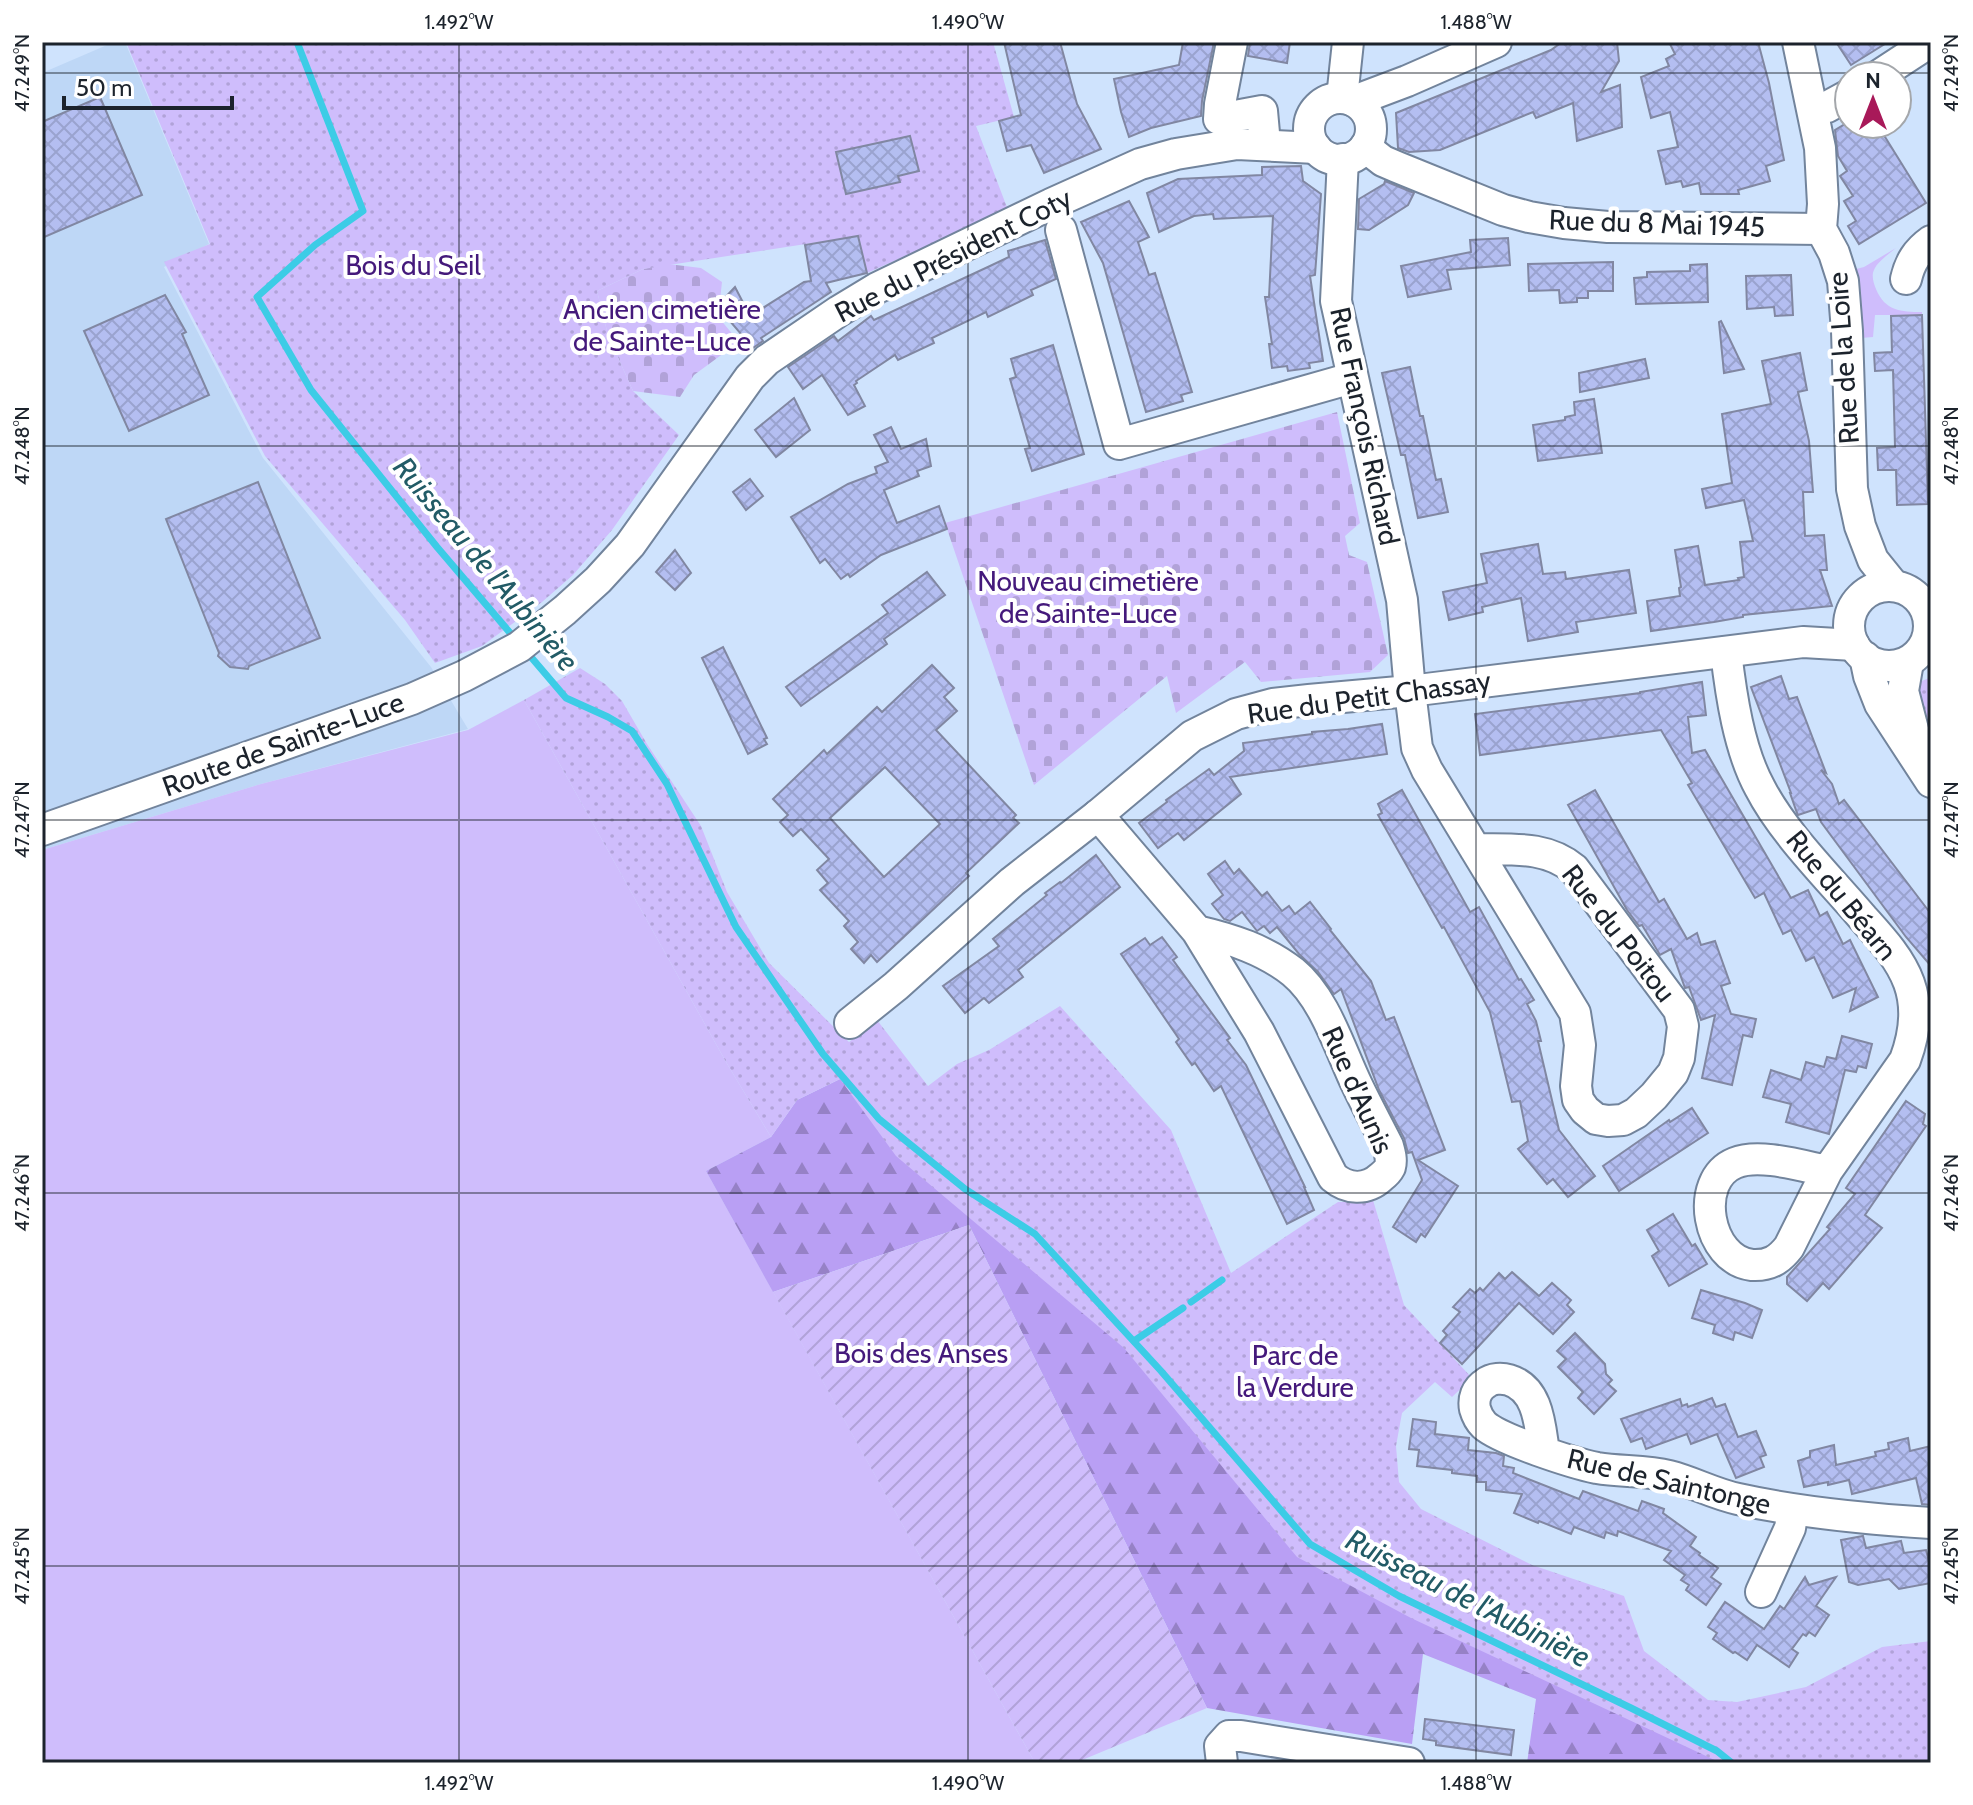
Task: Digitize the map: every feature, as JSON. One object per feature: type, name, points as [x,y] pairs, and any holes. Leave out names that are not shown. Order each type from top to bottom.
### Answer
[{"type":"street","points":[[1232,42],[1219,119],[1262,111],[1251,138]]},
{"type":"street","points":[[1348,42],[1348,128]]},
{"type":"street","name":"Rue du Président Coty","points":[[1251,138],[1311,118],[1310,138],[1348,128],[1407,81],[1496,42]]},
{"type":"street","name":"Rue de la Loire","points":[[1798,42],[1822,169],[1821,229],[1834,253],[1843,281],[1852,489],[1847,523],[1858,585],[1857,630],[1880,704],[1928,777]]},
{"type":"street","points":[[1902,60],[1930,42]]},
{"type":"street","points":[[1813,110],[1833,104]]},
{"type":"street","name":"Rue du Président Coty","points":[[519,647],[598,580],[630,545],[750,377],[767,360],[839,311],[877,288],[1140,164],[1251,138],[1348,128]]},
{"type":"street","name":"Rue du 8 Mai 1945","points":[[1348,128],[1383,161],[1503,210],[1529,217],[1608,227],[1821,229]]},
{"type":"street","name":"Rue François Richard","points":[[1348,128],[1336,301],[1402,600],[1410,691]]},
{"type":"street","points":[[1061,230],[1119,444],[1352,378]]},
{"type":"street","points":[[1906,279],[1910,264],[1921,248],[1931,241]]},
{"type":"street","name":"Rue de la Loire","points":[[1852,489],[1860,526],[1873,560],[1899,587]]},
{"type":"street","points":[[1899,587],[1911,592],[1923,603],[1930,616],[1928,635],[1924,646],[1908,662],[1890,666],[1872,662],[1857,630],[1874,589],[1899,587],[1931,575]]},
{"type":"street","name":"Rue du Petit Chassay","points":[[850,1023],[1012,882],[1192,736],[1236,714],[1273,704],[1410,691],[1726,652],[1803,642],[1857,630]]},
{"type":"street","name":"Route de Sainte-Luce","points":[[42,830],[412,699],[519,647]]},
{"type":"street","name":"Rue du Béarn","points":[[1726,652],[1741,738],[1760,788],[1792,834],[1896,958],[1909,983],[1914,1022],[1912,1041],[1905,1060],[1827,1171]]},
{"type":"street","name":"Rue de la Loire","points":[[1908,662],[1903,696],[1928,777]]},
{"type":"street","name":"Rue du Poitou","points":[[1410,691],[1417,748],[1427,770],[1475,849],[1575,1013],[1580,1045],[1576,1086],[1578,1100],[1596,1119],[1623,1120],[1636,1113],[1673,1073],[1679,1058],[1683,1026],[1679,1010],[1574,869],[1564,861],[1533,851],[1475,849]]},
{"type":"street","name":"Rue d'Aunis","points":[[1098,815],[1197,931],[1259,1032],[1333,1177],[1341,1184],[1352,1187],[1365,1187],[1376,1182],[1390,1166],[1388,1146],[1325,1014],[1309,989],[1295,974],[1251,946],[1197,931]]},
{"type":"street","name":"Rue de Saintonge","points":[[1544,1452],[1596,1467],[1669,1476],[1712,1493],[1793,1510],[1931,1523]]},
{"type":"street","name":"Rue de Saintonge","points":[[1761,1592],[1790,1528],[1793,1510]]},
{"type":"street","points":[[1222,1763],[1220,1746],[1229,1736],[1409,1763]]},
{"type":"shaded area","points":[[114,42],[125,42],[209,244],[164,267],[263,458],[431,667],[468,729],[261,784],[42,850],[42,73]]},
{"type":"green space","name":"Bois du Seil","points":[[126,42],[993,42],[1014,117],[976,126],[1008,210],[867,273],[858,236],[643,269],[597,291],[608,335],[633,391],[679,435],[612,530],[573,575],[482,646],[435,663],[405,620],[265,456],[164,262],[210,244]]},
{"type":"green space","points":[[1896,248],[1876,267],[1873,275],[1875,287],[1889,306],[1901,311],[1922,312],[1922,315],[1875,315],[1873,337],[1861,338],[1856,269]]},
{"type":"green space","name":"Ancien cimetière de Sainte-Luce","points":[[668,264],[701,268],[722,282],[719,309],[715,313],[739,342],[694,375],[680,397],[633,391],[608,335],[597,291],[643,269]]},
{"type":"green space","name":"Nouveau cimetière de Sainte-Luce","points":[[1337,412],[1360,523],[1345,536],[1349,555],[1367,562],[1388,655],[1370,672],[1261,682],[1245,662],[1176,713],[1167,676],[1034,785],[945,523]]},
{"type":"green space","name":"Parc de la Verdure","points":[[580,668],[605,684],[622,701],[701,826],[727,892],[769,963],[849,1042],[877,1020],[928,1086],[957,1064],[989,1050],[1060,1006],[1171,1130],[1231,1273],[1338,1202],[1373,1200],[1404,1305],[1472,1378],[1452,1397],[1435,1382],[1402,1413],[1396,1446],[1399,1482],[1421,1509],[1532,1565],[1624,1596],[1644,1651],[1708,1700],[1737,1702],[1806,1687],[1882,1647],[1931,1641],[1931,1763],[1721,1763],[1411,1618],[1297,1557],[1124,1348],[896,1156],[840,1079],[797,1100],[771,1137],[524,700]]},
{"type":"green space","points":[[1931,675],[1931,723],[1918,702],[1917,683]]},
{"type":"green space","points":[[524,700],[771,1137],[706,1171],[1035,1763],[42,1763],[42,850],[261,784],[468,730]]},
{"type":"green space","points":[[840,1079],[1343,1486],[1622,1682],[1931,1763],[1527,1763],[1536,1699],[1423,1654],[1412,1744],[1207,1708],[969,1225],[773,1292],[706,1171],[771,1137],[797,1100]]},
{"type":"green space","name":"Bois des Anses","points":[[969,1225],[1207,1708],[1075,1763],[1035,1763],[773,1292]]},
{"type":"building","points":[[1004,42],[1060,42],[1077,104],[1101,149],[1044,173],[1031,145],[1007,151],[999,121],[1021,115]]},
{"type":"building","points":[[1183,42],[1214,42],[1201,116],[1151,128],[1129,137],[1114,79],[1179,65]]},
{"type":"building","points":[[1250,42],[1290,42],[1287,63],[1248,56]]},
{"type":"building","points":[[1562,42],[1617,42],[1619,61],[1601,92],[1620,85],[1622,127],[1577,141],[1573,103],[1536,118],[1533,112],[1440,150],[1409,152],[1398,148],[1396,113],[1551,50]]},
{"type":"building","points":[[1669,42],[1758,42],[1784,160],[1766,166],[1770,181],[1738,190],[1739,194],[1701,194],[1699,183],[1683,187],[1681,181],[1666,184],[1658,151],[1678,147],[1670,112],[1651,118],[1641,77],[1669,66],[1666,59],[1675,54]]},
{"type":"building","points":[[1836,42],[1888,42],[1859,60],[1848,60]]},
{"type":"building","points":[[100,97],[142,195],[42,238],[42,122]]},
{"type":"building","points":[[910,136],[919,171],[898,176],[900,182],[846,194],[836,152]]},
{"type":"building","points":[[1836,140],[1887,140],[1926,203],[1859,244],[1848,226],[1856,221],[1844,201],[1853,196],[1840,176],[1847,171],[1838,156]]},
{"type":"building","points":[[1301,166],[1303,181],[1321,194],[1315,275],[1310,276],[1323,361],[1309,363],[1310,368],[1288,371],[1287,366],[1272,368],[1269,344],[1272,344],[1265,297],[1269,297],[1273,216],[1214,219],[1213,214],[1194,216],[1159,232],[1147,193],[1178,179],[1262,175],[1262,167]]},
{"type":"building","points":[[1385,181],[1414,193],[1408,205],[1369,230],[1358,229],[1359,199]]},
{"type":"building","points":[[1129,201],[1149,237],[1138,242],[1149,275],[1155,273],[1192,392],[1181,395],[1183,401],[1146,412],[1103,263],[1081,222]]},
{"type":"building","points":[[858,236],[867,273],[826,283],[831,292],[761,338],[763,341],[753,348],[717,306],[735,287],[750,316],[804,282],[811,281],[805,245]]},
{"type":"building","points":[[1508,238],[1510,265],[1447,270],[1451,289],[1408,297],[1401,266],[1471,252],[1470,240]]},
{"type":"building","points":[[1045,240],[1056,279],[1031,290],[1033,295],[988,317],[986,312],[932,338],[934,343],[898,360],[895,355],[856,381],[854,385],[865,406],[848,415],[822,375],[803,389],[788,367],[834,336],[838,341],[871,316],[874,320],[1009,257],[1008,251]]},
{"type":"building","points":[[1613,262],[1613,291],[1588,291],[1588,298],[1560,303],[1559,290],[1529,291],[1528,264]]},
{"type":"building","points":[[1707,264],[1708,302],[1636,304],[1634,278],[1647,277],[1647,272],[1690,271],[1690,265]]},
{"type":"building","points":[[1791,275],[1793,315],[1775,316],[1774,307],[1747,309],[1746,276]]},
{"type":"building","points":[[165,295],[186,332],[182,334],[209,395],[129,431],[84,331]]},
{"type":"building","points":[[1922,315],[1928,504],[1897,505],[1896,470],[1878,470],[1877,448],[1895,447],[1893,370],[1875,371],[1874,353],[1892,352],[1891,316]]},
{"type":"building","points":[[1721,321],[1744,369],[1724,373]]},
{"type":"building","points":[[1053,345],[1084,454],[1032,471],[1025,449],[1030,448],[1010,379],[1016,377],[1011,359]]},
{"type":"building","points":[[1800,353],[1807,390],[1798,392],[1809,441],[1813,492],[1803,492],[1805,536],[1824,535],[1827,570],[1820,570],[1832,606],[1743,615],[1651,631],[1647,601],[1680,596],[1675,550],[1698,546],[1705,585],[1744,577],[1740,542],[1753,541],[1744,500],[1706,508],[1702,489],[1732,483],[1722,414],[1771,404],[1762,361]]},
{"type":"building","points":[[1645,359],[1649,378],[1580,392],[1579,373]]},
{"type":"building","points":[[1410,367],[1436,480],[1441,479],[1448,512],[1418,518],[1405,455],[1401,455],[1382,373]]},
{"type":"building","points":[[794,398],[810,430],[776,457],[755,430]]},
{"type":"building","points":[[1594,399],[1602,453],[1538,461],[1533,425],[1565,420],[1565,417],[1575,415],[1574,402]]},
{"type":"building","points":[[891,427],[901,449],[926,439],[931,466],[917,471],[919,476],[884,490],[897,523],[939,506],[947,529],[881,555],[850,577],[848,574],[841,579],[825,559],[820,563],[791,517],[848,484],[877,473],[875,467],[888,462],[874,435]]},
{"type":"building","points":[[750,479],[763,496],[746,510],[733,492]]},
{"type":"building","points":[[258,482],[320,638],[248,669],[230,667],[218,656],[166,519]]},
{"type":"building","points":[[1538,544],[1543,574],[1565,572],[1566,579],[1629,570],[1636,613],[1576,622],[1578,632],[1528,641],[1521,598],[1482,607],[1483,612],[1449,620],[1443,592],[1487,583],[1481,554]]},
{"type":"building","points":[[675,550],[691,573],[675,590],[656,572]]},
{"type":"building","points":[[927,572],[945,595],[884,639],[887,644],[801,706],[786,687],[888,613],[882,605]]},
{"type":"building","points":[[723,647],[767,738],[764,739],[767,744],[748,754],[702,658]]},
{"type":"building","points":[[932,665],[954,688],[944,697],[957,711],[936,730],[1016,815],[1013,818],[1019,823],[966,873],[969,876],[877,962],[871,955],[864,963],[851,949],[858,942],[844,926],[849,921],[820,890],[828,883],[817,870],[829,859],[801,829],[793,836],[780,822],[788,815],[773,799],[824,750],[827,754],[877,707],[882,712]],"holes":[[[885,767],[940,824],[884,877],[830,818]]]},
{"type":"building","points":[[1781,676],[1789,699],[1797,697],[1826,773],[1821,770],[1832,784],[1839,804],[1844,800],[1931,914],[1931,966],[1821,822],[1816,809],[1798,815],[1751,687]]},
{"type":"building","points":[[1702,682],[1706,715],[1688,717],[1692,753],[1705,750],[1791,898],[1808,890],[1820,916],[1827,912],[1843,944],[1850,940],[1878,997],[1850,1011],[1856,988],[1833,998],[1814,957],[1806,961],[1791,930],[1783,934],[1764,893],[1755,898],[1688,785],[1692,783],[1661,730],[1480,755],[1475,714]]},
{"type":"building","points":[[1382,724],[1387,754],[1230,777],[1241,794],[1184,840],[1178,833],[1158,848],[1139,823],[1209,769],[1214,775],[1244,751],[1243,743]]},
{"type":"building","points":[[1402,790],[1470,912],[1479,907],[1519,980],[1534,1000],[1527,1004],[1536,1021],[1559,1130],[1595,1176],[1568,1197],[1553,1179],[1547,1184],[1518,1149],[1528,1141],[1520,1101],[1512,1102],[1490,1012],[1378,815],[1382,813],[1378,804]]},
{"type":"building","points":[[1595,790],[1659,902],[1664,899],[1687,939],[1697,933],[1701,945],[1715,941],[1730,983],[1721,986],[1731,1014],[1756,1019],[1752,1037],[1743,1035],[1732,1085],[1702,1078],[1715,1015],[1701,1020],[1671,949],[1660,955],[1642,925],[1639,926],[1627,910],[1568,805]]},
{"type":"building","points":[[1096,855],[1120,887],[1018,970],[1023,977],[989,1003],[984,998],[965,1013],[943,986],[999,946],[993,939],[1047,895],[1045,893]]},
{"type":"building","points":[[1225,861],[1234,874],[1239,869],[1262,896],[1267,892],[1282,911],[1289,906],[1295,914],[1310,902],[1371,981],[1386,1020],[1394,1017],[1445,1150],[1418,1160],[1458,1186],[1425,1237],[1421,1234],[1416,1242],[1393,1227],[1422,1180],[1412,1152],[1408,1153],[1404,1138],[1379,1090],[1341,989],[1334,994],[1277,927],[1270,933],[1264,926],[1257,931],[1242,912],[1230,921],[1224,919],[1212,904],[1223,895],[1208,874]]},
{"type":"building","points":[[1162,937],[1177,957],[1173,960],[1246,1065],[1305,1187],[1314,1210],[1287,1224],[1221,1086],[1214,1091],[1195,1063],[1192,1065],[1176,1042],[1179,1039],[1121,954],[1145,938],[1150,945]]},
{"type":"building","points":[[1842,1036],[1872,1044],[1866,1068],[1858,1066],[1856,1072],[1845,1070],[1829,1134],[1786,1122],[1791,1104],[1763,1097],[1771,1070],[1801,1080],[1806,1062],[1824,1067],[1827,1057],[1836,1059]]},
{"type":"building","points":[[1906,1101],[1925,1114],[1923,1124],[1926,1126],[1865,1215],[1882,1228],[1829,1289],[1823,1283],[1807,1301],[1787,1284],[1787,1277],[1830,1229],[1827,1227],[1855,1194],[1846,1188]]},
{"type":"building","points":[[1692,1108],[1708,1133],[1619,1191],[1603,1166],[1669,1120]]},
{"type":"building","points":[[1673,1214],[1707,1264],[1669,1286],[1652,1256],[1659,1251],[1647,1230]]},
{"type":"building","points":[[1512,1272],[1539,1296],[1552,1283],[1571,1300],[1567,1305],[1574,1312],[1553,1334],[1519,1303],[1462,1364],[1440,1343],[1447,1335],[1443,1331],[1460,1312],[1453,1307],[1470,1289],[1475,1293],[1480,1288],[1483,1291],[1499,1273],[1505,1279]]},
{"type":"building","points":[[1701,1290],[1762,1310],[1752,1338],[1735,1332],[1733,1340],[1713,1333],[1715,1325],[1692,1318]]},
{"type":"building","points":[[1575,1333],[1605,1364],[1606,1374],[1612,1380],[1608,1384],[1616,1391],[1594,1414],[1578,1398],[1583,1392],[1558,1367],[1566,1359],[1557,1351]]},
{"type":"building","points":[[1712,1398],[1716,1407],[1725,1404],[1738,1437],[1756,1431],[1766,1455],[1760,1457],[1764,1467],[1736,1478],[1717,1434],[1691,1444],[1687,1434],[1646,1449],[1642,1438],[1631,1442],[1621,1419],[1680,1399],[1682,1406],[1687,1404],[1688,1407]]},
{"type":"building","points":[[1413,1419],[1436,1422],[1435,1434],[1469,1438],[1468,1450],[1504,1456],[1503,1466],[1514,1468],[1513,1473],[1579,1499],[1583,1491],[1638,1511],[1642,1501],[1664,1509],[1663,1513],[1696,1537],[1690,1546],[1718,1568],[1711,1577],[1721,1584],[1706,1605],[1686,1590],[1689,1585],[1681,1580],[1685,1575],[1664,1560],[1671,1551],[1618,1531],[1617,1536],[1606,1532],[1604,1538],[1574,1527],[1571,1534],[1538,1523],[1514,1513],[1522,1494],[1486,1490],[1486,1482],[1477,1482],[1477,1476],[1417,1466],[1419,1450],[1409,1449]]},
{"type":"building","points":[[1908,1438],[1910,1451],[1931,1446],[1931,1505],[1922,1504],[1916,1478],[1852,1494],[1849,1480],[1804,1487],[1798,1461],[1810,1457],[1810,1451],[1834,1445],[1836,1465],[1876,1456],[1875,1452],[1889,1449],[1888,1443]]},
{"type":"building","points":[[1863,1536],[1866,1548],[1901,1541],[1904,1553],[1926,1550],[1931,1583],[1899,1589],[1889,1579],[1858,1585],[1849,1582],[1841,1540]]},
{"type":"building","points":[[1805,1577],[1809,1585],[1836,1577],[1816,1606],[1829,1615],[1815,1636],[1809,1632],[1806,1636],[1803,1634],[1792,1649],[1798,1653],[1789,1667],[1757,1645],[1747,1660],[1713,1639],[1717,1633],[1708,1627],[1725,1602],[1764,1629],[1780,1606],[1784,1609]]},
{"type":"building","points":[[1425,1719],[1514,1730],[1511,1755],[1436,1745],[1436,1741],[1423,1739]]},
{"type":"waterway","name":"Ruisseau de l'Aubinière","points":[[297,42],[363,211],[315,245],[257,297],[311,390],[517,641]]},
{"type":"waterway","name":"Ruisseau de l'Aubinière","points":[[525,650],[566,698],[632,731],[667,784],[736,927],[823,1054],[879,1119],[965,1189],[1035,1234],[1161,1371],[1310,1544],[1399,1596],[1717,1751],[1732,1763]]},
{"type":"waterway","points":[[1191,1302],[1222,1280]]},
{"type":"waterway","points":[[1134,1341],[1183,1308]]}]
